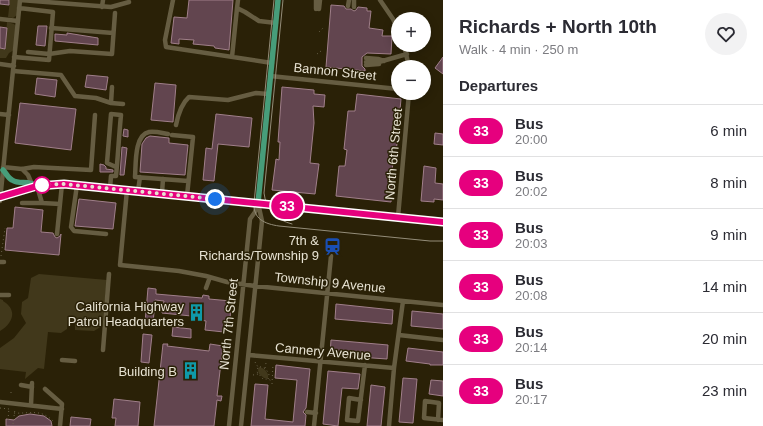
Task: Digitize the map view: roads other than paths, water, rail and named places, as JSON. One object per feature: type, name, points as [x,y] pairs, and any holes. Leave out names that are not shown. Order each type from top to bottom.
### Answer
[{"type":"main road","name":"North 7th Street","points":[[258,203],[278,0]]},
{"type":"main road","points":[[2,172],[14,181],[19,183],[31,182],[37,186]]},
{"type":"main road","points":[[0,197],[37,186],[62,184],[443,222]]},
{"type":"street","points":[[0,201],[20,0],[102,7],[111,7],[129,2]]},
{"type":"street","points":[[88,6],[89,0]]},
{"type":"street","points":[[102,7],[103,0]]},
{"type":"street","points":[[172,0],[165,40],[166,48],[272,63]]},
{"type":"street","points":[[232,57],[238,0]]},
{"type":"street","points":[[316,0],[317,9],[320,0]]},
{"type":"street","points":[[348,6],[349,0]]},
{"type":"street","points":[[354,0],[354,7]]},
{"type":"street","points":[[380,0],[391,16]]},
{"type":"street","points":[[14,58],[49,60],[53,12],[19,8]]},
{"type":"street","points":[[237,8],[259,21],[276,24]]},
{"type":"street","points":[[28,52],[49,54],[70,51],[112,54],[115,13]]},
{"type":"street","points":[[0,19],[18,21]]},
{"type":"street","points":[[51,28],[113,33]]},
{"type":"street","points":[[366,62],[384,61],[407,54],[408,60]]},
{"type":"street","points":[[0,64],[13,68],[61,75],[75,96],[96,98],[111,103],[123,104]]},
{"type":"street","name":"Bannon Street","points":[[270,76],[391,88]]},
{"type":"street","points":[[111,103],[112,87]]},
{"type":"street","points":[[176,125],[178,115],[185,100],[189,97],[228,100],[256,93],[268,94]]},
{"type":"street","name":"North 6th Street","points":[[398,217],[408,100]]},
{"type":"street","points":[[0,114],[9,115]]},
{"type":"street","points":[[110,188],[111,176],[116,176],[121,115],[112,114],[107,163],[116,167]]},
{"type":"street","points":[[2,172],[34,167],[92,170],[95,115]]},
{"type":"street","points":[[187,196],[193,137],[150,132],[142,135],[139,142],[135,177],[188,181]]},
{"type":"street","points":[[108,148],[118,149]]},
{"type":"street","points":[[22,169],[28,175],[31,182]]},
{"type":"street","points":[[138,191],[140,177]]},
{"type":"street","points":[[162,193],[163,179]]},
{"type":"street","points":[[58,234],[62,184]]},
{"type":"street","points":[[77,185],[72,230],[106,234]]},
{"type":"street","points":[[37,186],[42,203]]},
{"type":"street","name":"Township 9 Avenue","points":[[127,190],[120,265],[179,271],[254,286],[327,292],[443,305]]},
{"type":"street","points":[[22,203],[60,204]]},
{"type":"street","name":"North 7th Street","points":[[229,426],[250,219],[258,203]]},
{"type":"street","name":"North 7th Street","points":[[241,426],[249,355],[254,286],[262,221],[258,203]]},
{"type":"street","points":[[314,426],[331,256]]},
{"type":"street","points":[[102,350],[109,274]]},
{"type":"street","points":[[206,288],[210,277]]},
{"type":"street","points":[[0,295],[9,295]]},
{"type":"street","points":[[388,426],[403,301]]},
{"type":"street","points":[[399,335],[443,340]]},
{"type":"street","name":"Cannery Avenue","points":[[249,355],[394,368]]},
{"type":"street","points":[[62,360],[75,361]]},
{"type":"street","points":[[361,400],[349,398],[347,420],[358,421],[361,400],[365,366]]},
{"type":"street","points":[[21,385],[32,385],[31,405]]},
{"type":"street","points":[[46,389],[62,404],[60,426]]},
{"type":"street","points":[[426,401],[439,403],[440,420],[424,418],[426,401]]},
{"type":"street","points":[[0,402],[62,409]]},
{"type":"street","points":[[307,412],[316,413]]},
{"type":"tram line","points":[[274,0],[254,203],[254,208],[258,217],[269,224],[279,226],[443,241]]},
{"type":"tram line","points":[[283,0],[264,193],[267,204],[273,213],[281,220],[292,224]]},
{"type":"place","name":"7th & Richards/Township 9","points":[[332,247]]},
{"type":"place","name":"California Highway Patrol Headquarters","points":[[197,313]]},
{"type":"place","name":"Building B","points":[[190,371]]}]
